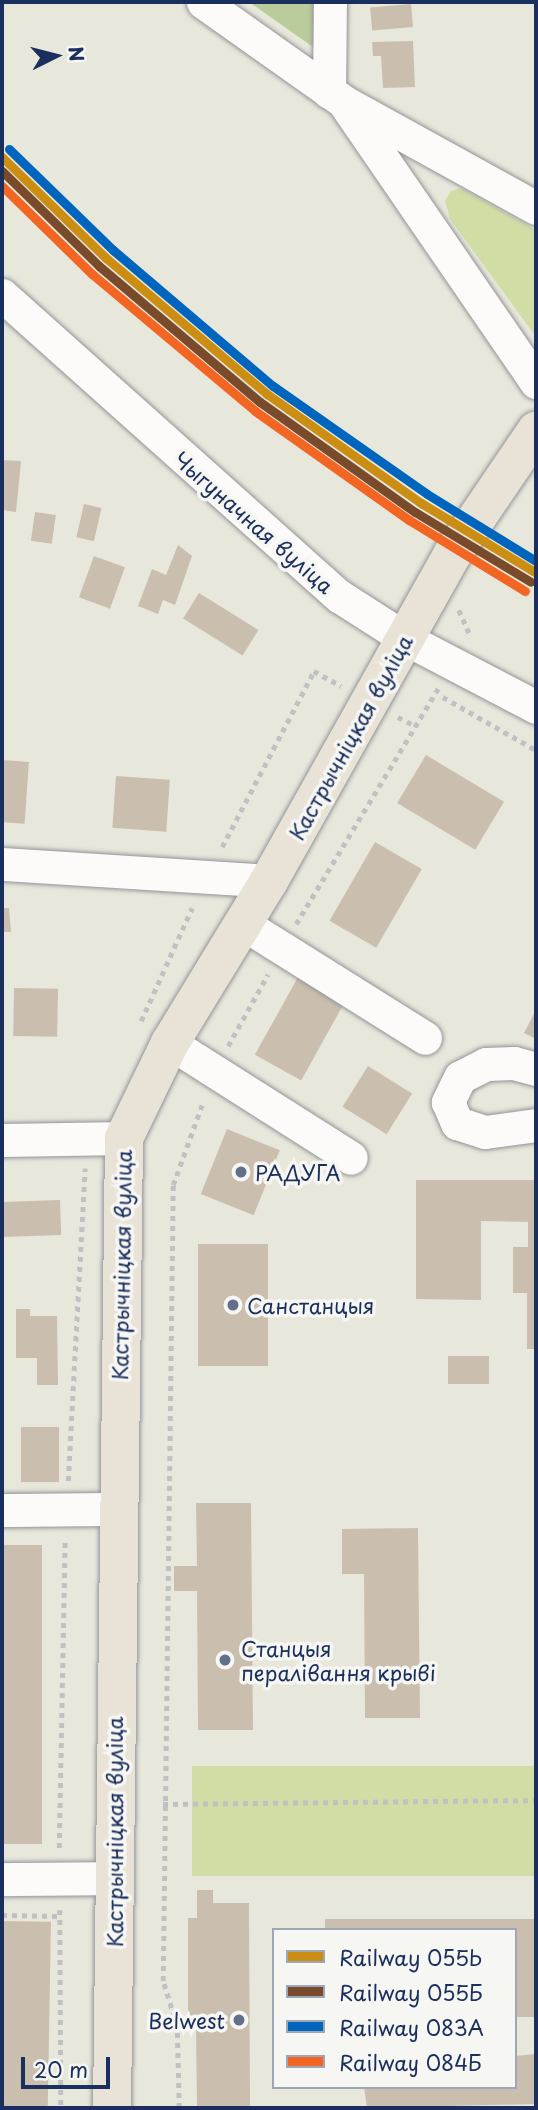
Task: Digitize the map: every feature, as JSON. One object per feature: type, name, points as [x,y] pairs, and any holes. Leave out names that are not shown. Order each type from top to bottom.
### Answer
[{"type":"main road","name":"Кастрычніцкая вуліца","points":[[111,2108],[124,1138],[170,1043],[269,881],[453,553],[523,471],[536,430]]},
{"type":"street","points":[[203,2],[336,97],[536,208]]},
{"type":"street","points":[[330,2],[336,97],[536,383]]},
{"type":"street","name":"Чыгуначная вуліца","points":[[2,295],[339,596],[406,639],[536,707]]},
{"type":"street","points":[[2,864],[269,881]]},
{"type":"street","points":[[242,923],[284,945],[425,1038]]},
{"type":"street","points":[[170,1043],[351,1158]]},
{"type":"street","points":[[536,1069],[514,1063],[486,1064],[460,1077],[448,1102],[457,1123],[485,1132],[536,1125]]},
{"type":"street","points":[[2,1140],[124,1138]]},
{"type":"street","points":[[2,1510],[117,1509]]},
{"type":"street","points":[[2,1879],[114,1878]]},
{"type":"path","points":[[462,597],[457,608],[472,639]]},
{"type":"path","points":[[179,2108],[177,2027],[163,1981],[163,1804],[173,1185],[214,1073],[284,945],[435,693],[536,750]]},
{"type":"path","points":[[163,1804],[536,1800]]},
{"type":"path","points":[[2,1916],[60,1916]]},
{"type":"green space","points":[[249,2],[324,2],[313,47]]},
{"type":"green space","points":[[461,188],[536,230],[536,337],[450,219],[445,201],[451,191]]},
{"type":"green space","points":[[192,1766],[536,1766],[536,1876],[192,1876]]},
{"type":"building","points":[[411,4],[413,27],[372,30],[370,8]]},
{"type":"building","points":[[413,41],[415,87],[383,88],[381,56],[373,56],[372,42]]},
{"type":"building","points":[[2,460],[21,461],[16,512],[2,510]]},
{"type":"building","points":[[84,504],[102,508],[94,541],[76,537]]},
{"type":"building","points":[[35,512],[56,515],[52,544],[31,541]]},
{"type":"building","points":[[178,545],[192,556],[175,605],[163,600],[158,614],[138,606],[152,569],[166,575]]},
{"type":"building","points":[[94,556],[125,567],[110,609],[79,597]]},
{"type":"building","points":[[199,593],[258,630],[242,656],[183,618]]},
{"type":"building","points":[[426,755],[504,802],[475,850],[397,803]]},
{"type":"building","points":[[2,760],[29,762],[25,824],[2,822]]},
{"type":"building","points":[[116,776],[170,780],[166,832],[112,828]]},
{"type":"building","points":[[375,842],[422,869],[376,948],[330,921]]},
{"type":"building","points":[[2,908],[9,908],[11,932],[2,932]]},
{"type":"building","points":[[298,977],[344,1003],[301,1081],[255,1055]]},
{"type":"building","points":[[14,988],[58,989],[57,1037],[13,1036]]},
{"type":"building","points":[[536,1010],[536,1039],[524,1033]]},
{"type":"building","points":[[368,1066],[412,1094],[387,1134],[343,1107]]},
{"type":"building","name":"РАДУГА","points":[[227,1129],[280,1150],[254,1215],[201,1194]]},
{"type":"building","points":[[416,1180],[536,1180],[536,1349],[527,1349],[527,1293],[513,1293],[513,1247],[528,1247],[528,1222],[481,1221],[481,1300],[416,1299]]},
{"type":"building","points":[[60,1200],[61,1235],[3,1237],[2,1202]]},
{"type":"building","name":"Санстанцыя","points":[[198,1244],[268,1244],[268,1366],[198,1366]]},
{"type":"building","points":[[16,1309],[30,1309],[30,1316],[57,1316],[58,1385],[37,1385],[37,1358],[16,1358]]},
{"type":"building","points":[[448,1356],[489,1356],[489,1384],[448,1384]]},
{"type":"building","points":[[21,1427],[59,1427],[59,1482],[21,1482]]},
{"type":"building","name":"Станцыя пералівання крыві","points":[[196,1503],[251,1503],[253,1730],[198,1730],[197,1591],[174,1591],[174,1566],[197,1566]]},
{"type":"building","points":[[418,1528],[420,1718],[365,1718],[364,1574],[342,1574],[342,1529]]},
{"type":"building","points":[[2,1545],[42,1545],[42,1844],[2,1844]]},
{"type":"building","points":[[197,1890],[213,1890],[213,1903],[249,1903],[250,2108],[197,2108],[196,2028],[188,2028],[188,1918],[197,1918]]},
{"type":"building","points":[[325,1919],[536,1919],[536,2017],[517,2017],[517,1928],[325,1928]]},
{"type":"building","points":[[2,1921],[51,1922],[48,2108],[2,2108]]},
{"type":"building","points":[[536,2054],[536,2104],[367,2108],[364,2089],[517,2089],[517,2056]]},
{"type":"rail line","name":"083А","points":[[9,149],[113,250],[273,386],[427,494],[536,561]]},
{"type":"rail line","name":"055Ь","points":[[2,157],[106,258],[267,394],[421,503],[536,573]]},
{"type":"rail line","name":"055Б","points":[[2,171],[99,266],[260,402],[415,512],[531,582]]},
{"type":"rail line","name":"084Б","points":[[2,186],[92,274],[255,411],[409,520],[525,591]]},
{"type":"place","name":"РАДУГА","points":[[241,1172]]},
{"type":"place","name":"Санстанцыя","points":[[233,1305]]},
{"type":"place","name":"Станцыя пералівання крыві","points":[[225,1660]]},
{"type":"place","name":"Belwest","points":[[239,2020]]}]
